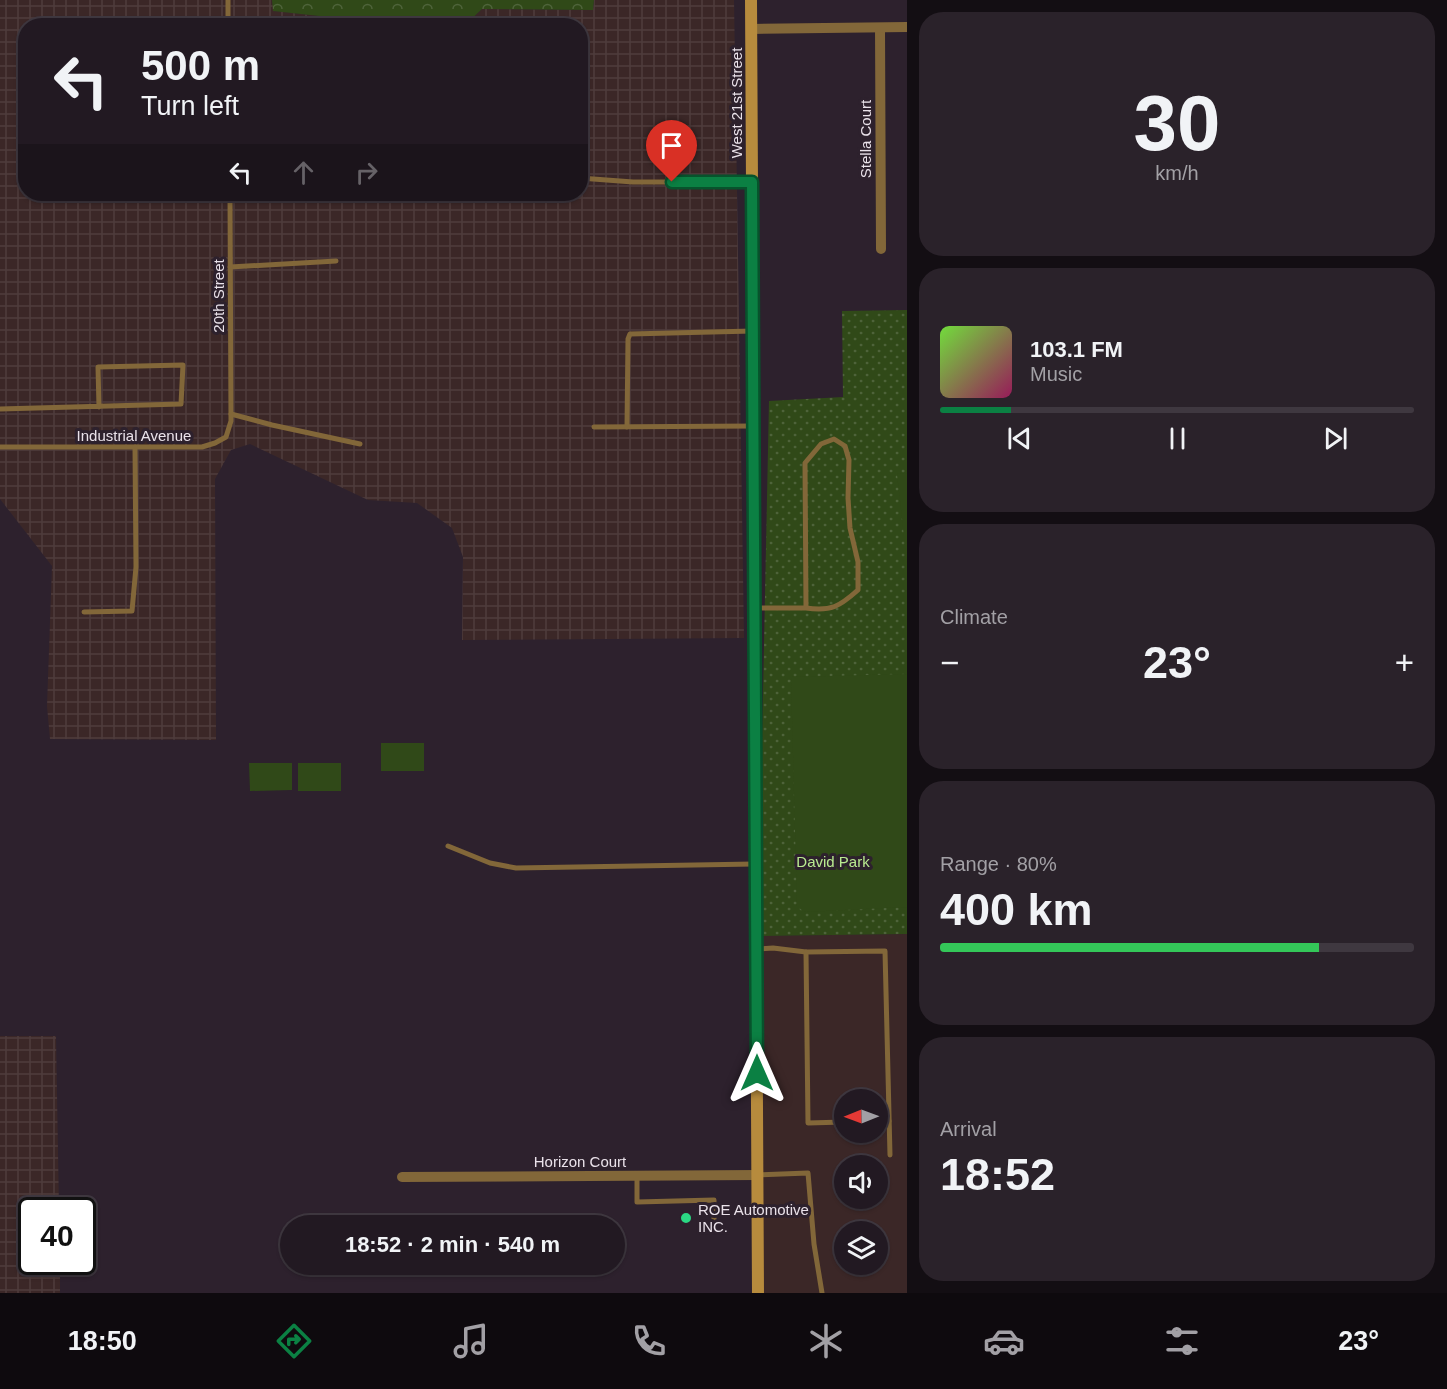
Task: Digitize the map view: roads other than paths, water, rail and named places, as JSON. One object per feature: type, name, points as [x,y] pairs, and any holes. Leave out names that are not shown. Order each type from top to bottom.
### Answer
[{"type":"street","name":"West 21st Street","points":[[751,0],[758,1293]]},
{"type":"street","points":[[751,29],[907,27]]},
{"type":"street","name":"Stella Court","points":[[879,28],[881,249]]},
{"type":"street","name":"Horizon Court","points":[[402,1177],[758,1175]]},
{"type":"lane","points":[[228,0],[228,18]]},
{"type":"lane","points":[[588,179],[633,182],[752,182]]},
{"type":"lane","name":"20th Street","points":[[230,201],[231,399]]},
{"type":"lane","points":[[230,267],[336,261]]},
{"type":"lane","points":[[627,427],[628,339],[630,334],[753,331]]},
{"type":"lane","points":[[0,409],[99,407],[181,404],[183,365],[98,368],[99,407]]},
{"type":"lane","name":"Industrial Avenue","points":[[0,447],[202,447],[226,437],[231,421],[231,399]]},
{"type":"lane","points":[[231,414],[272,426],[360,444]]},
{"type":"lane","points":[[594,427],[753,426]]},
{"type":"lane","points":[[754,608],[806,608],[821,611],[843,604],[858,590],[858,562],[850,528],[849,460],[845,446],[834,439],[821,444],[805,463],[806,608]]},
{"type":"lane","points":[[84,612],[132,611],[136,567],[135,447]]},
{"type":"lane","points":[[448,846],[490,863],[516,868],[756,864]]},
{"type":"lane","points":[[756,949],[773,948],[806,952],[885,951],[890,1155]]},
{"type":"lane","points":[[806,952],[808,1123],[834,1122]]},
{"type":"lane","points":[[758,1175],[808,1173],[814,1244],[822,1293]]},
{"type":"lane","points":[[637,1176],[637,1202],[714,1200],[714,1222]]},
{"type":"place","name":"ROE Automotive INC.","points":[[686,1218]]},
{"type":"park label","name":"David Park","points":[[833,861]]}]
